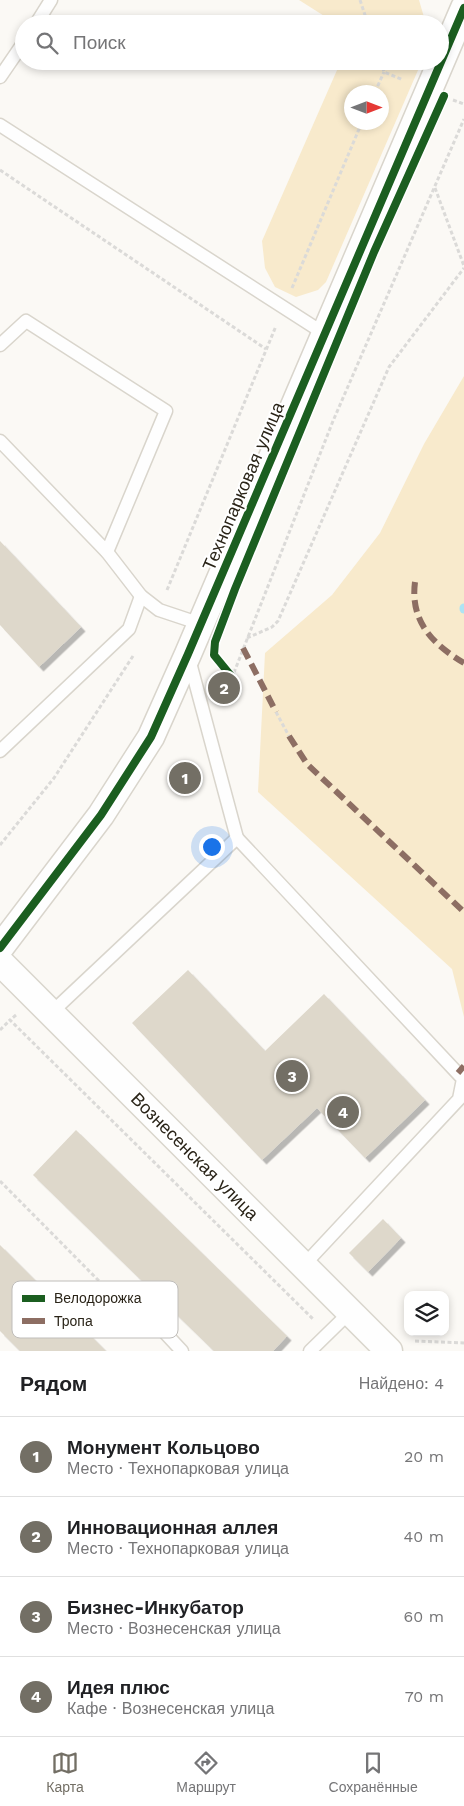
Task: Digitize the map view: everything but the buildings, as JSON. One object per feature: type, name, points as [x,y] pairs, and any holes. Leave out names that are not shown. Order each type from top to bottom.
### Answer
[{"type":"street","name":"Технопарковая улица","points":[[449,43],[464,8]]},
{"type":"street","name":"Технопарковая улица","points":[[0,948],[101,815],[151,737],[437,70]]},
{"type":"street","name":"Вознесенская улица","points":[[0,962],[350,1312],[400,1346]]},
{"type":"lane","points":[[42,15],[51,0]]},
{"type":"lane","points":[[0,77],[15,55]]},
{"type":"lane","points":[[0,125],[324,334]]},
{"type":"lane","points":[[0,345],[26,321],[166,411],[107,552]]},
{"type":"lane","points":[[0,441],[107,552],[141,596],[158,610],[201,624]]},
{"type":"lane","points":[[0,751],[129,629],[141,596]]},
{"type":"lane","points":[[188,654],[237,838],[463,1079],[459,1099],[304,1265]]},
{"type":"lane","points":[[46,1008],[237,838]]},
{"type":"lane","points":[[310,1351],[350,1312]]},
{"type":"lane","points":[[170,1338],[182,1351]]},
{"type":"path","points":[[360,0],[365,15]]},
{"type":"path","points":[[378,85],[384,72]]},
{"type":"path","points":[[209,736],[230,674],[247,638],[333,421],[464,119]]},
{"type":"path","points":[[158,610],[359,130]]},
{"type":"path","points":[[0,170],[266,349]]},
{"type":"path","points":[[247,638],[272,627],[278,621],[389,367],[464,267],[435,188]]},
{"type":"path","points":[[0,845],[54,778],[135,653]]},
{"type":"path","points":[[276,712],[289,736]]},
{"type":"path","points":[[0,1030],[22,1008],[46,1008]]},
{"type":"path","points":[[10,1020],[328,1334]]},
{"type":"path","points":[[0,1181],[99,1281]]},
{"type":"path","points":[[400,1346],[464,1343]]},
{"type":"shaded area","points":[[299,0],[419,0],[423,15],[323,15]]},
{"type":"shaded area","points":[[337,70],[418,70],[326,282],[318,290],[296,297],[275,287],[265,268],[262,241]]},
{"type":"shaded area","points":[[464,376],[464,1017],[452,969],[258,792],[265,653],[332,595],[380,533],[424,444]]},
{"type":"marked path","points":[[415,582],[414,596],[416,608],[426,630],[442,648],[464,663]]},
{"type":"marked path","points":[[243,648],[276,712]]},
{"type":"marked path","points":[[289,736],[307,764],[464,912]]},
{"type":"marked path","points":[[458,1073],[464,1066]]},
{"type":"cycle path","points":[[449,43],[464,8]]},
{"type":"cycle path","points":[[0,948],[101,815],[151,737],[438,70]]},
{"type":"cycle path","points":[[232,677],[214,655],[215,642],[374,252],[444,96]]},
{"type":"place","name":"Инновационная аллея","points":[[224,688]]},
{"type":"place","name":"Монумент Кольцово","points":[[185,778]]},
{"type":"place","name":"Бизнес-Инкубатор","points":[[292,1076]]},
{"type":"place","name":"Идея плюс","points":[[343,1112]]}]
